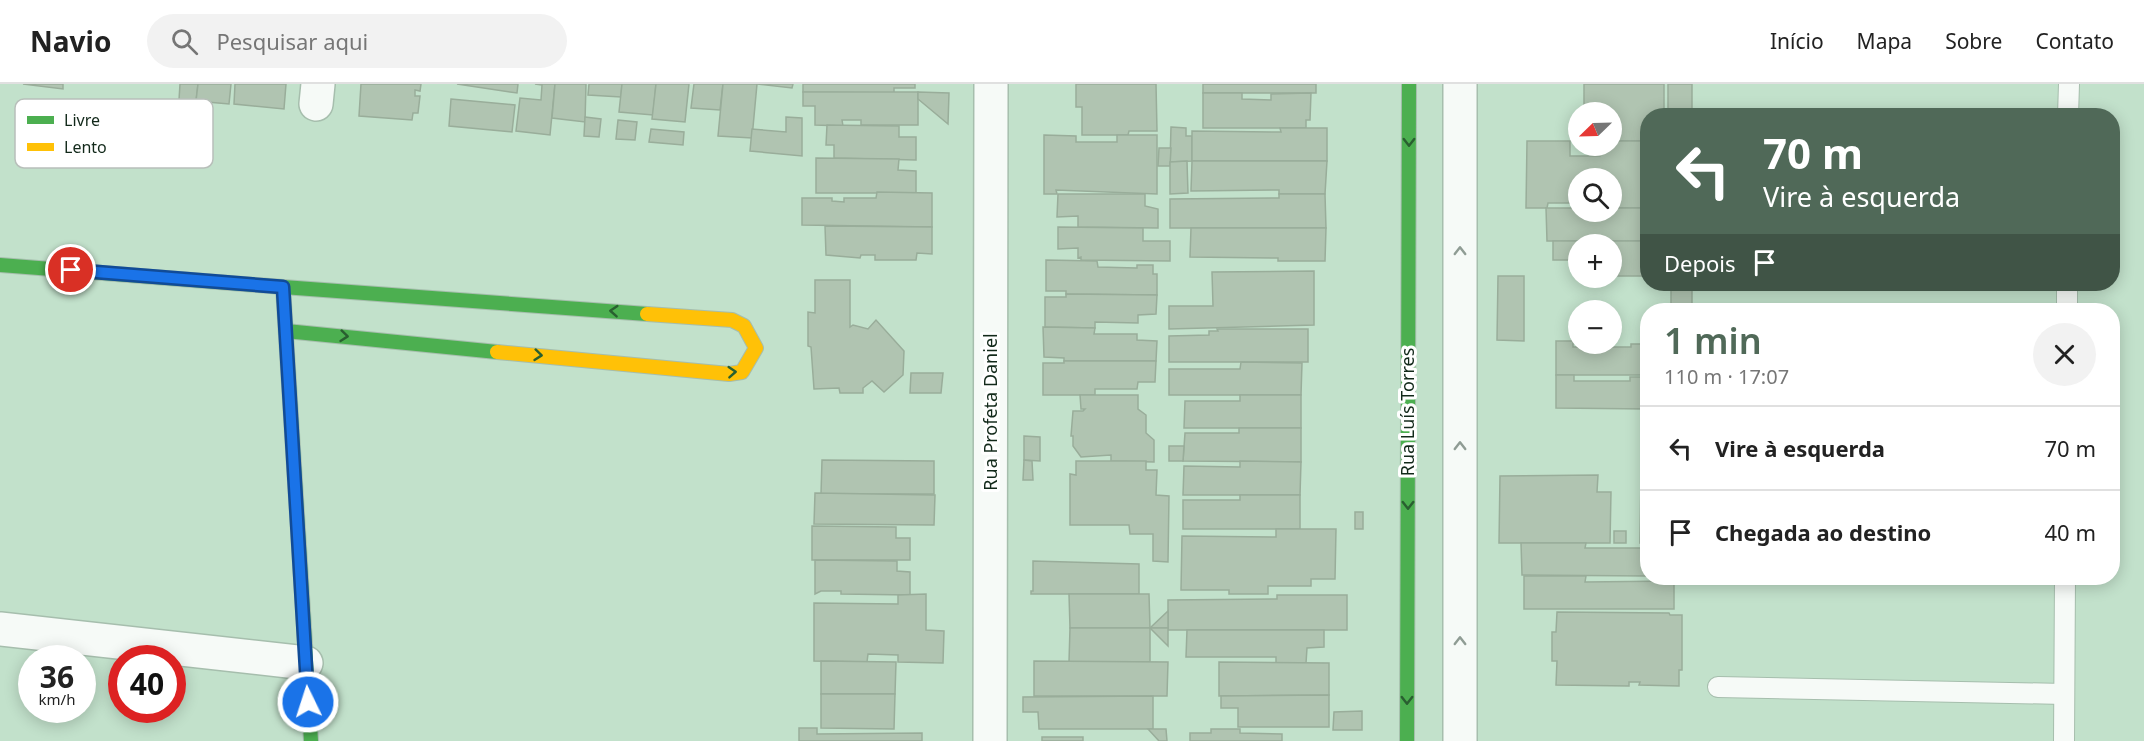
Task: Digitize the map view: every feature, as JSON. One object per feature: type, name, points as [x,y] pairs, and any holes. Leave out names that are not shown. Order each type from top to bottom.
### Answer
[{"type":"street","name":"Rua Profeta Daniel","points":[[990,741],[992,84]]},
{"type":"street","name":"Rua Luís Torres","points":[[1407,741],[1409,84]]},
{"type":"street","points":[[1460,84],[1461,741]]},
{"type":"street","points":[[0,265],[732,320],[744,326],[756,348],[742,372],[729,374],[286,331]]},
{"type":"street","points":[[283,287],[311,741]]},
{"type":"street","points":[[0,629],[306,663]]},
{"type":"lane","points":[[2068,108],[2069,84]]},
{"type":"lane","points":[[2064,741],[2065,585]]},
{"type":"lane","points":[[1718,687],[2064,694]]},
{"type":"building","points":[[23,84],[63,84],[63,89]]},
{"type":"building","points":[[180,84],[198,84],[196,99],[179,99]]},
{"type":"building","points":[[198,84],[231,84],[229,104],[213,103],[213,99],[196,99]]},
{"type":"building","points":[[235,84],[286,84],[284,109],[234,104]]},
{"type":"building","points":[[361,84],[421,84],[420,91],[415,90],[415,96],[420,96],[418,113],[413,113],[412,120],[359,116]]},
{"type":"building","points":[[457,84],[518,84],[517,93]]},
{"type":"building","points":[[535,84],[555,84],[550,135],[516,131],[520,98],[541,100],[542,85]]},
{"type":"building","points":[[555,84],[586,84],[585,122],[552,118]]},
{"type":"building","points":[[589,84],[622,84],[621,97],[588,95]]},
{"type":"building","points":[[622,84],[656,84],[653,115],[619,112]]},
{"type":"building","points":[[656,84],[689,84],[685,122],[652,119]]},
{"type":"building","points":[[694,84],[723,84],[720,110],[691,108]]},
{"type":"building","points":[[723,84],[757,84],[752,138],[718,136]]},
{"type":"building","points":[[757,84],[793,84],[792,88]]},
{"type":"building","points":[[803,84],[915,84],[915,88],[894,88],[894,93],[803,92]]},
{"type":"building","points":[[1076,84],[1156,84],[1157,131],[1129,131],[1128,135],[1082,135],[1082,107],[1076,107]]},
{"type":"building","points":[[1203,84],[1316,84],[1316,93],[1203,93]]},
{"type":"building","points":[[1584,84],[1664,84],[1664,108],[1640,108],[1640,141],[1622,141],[1622,102],[1584,102]]},
{"type":"building","points":[[1668,84],[1692,84],[1692,108],[1668,108]]},
{"type":"building","points":[[803,92],[918,92],[918,125],[861,125],[861,120],[842,120],[843,126],[815,125],[815,106],[803,106]]},
{"type":"building","points":[[918,92],[949,93],[948,124],[918,99]]},
{"type":"building","points":[[1203,93],[1242,93],[1242,99],[1271,100],[1271,94],[1311,93],[1310,120],[1306,120],[1306,128],[1203,128]]},
{"type":"building","points":[[451,99],[515,105],[512,132],[449,126]]},
{"type":"building","points":[[585,117],[601,119],[599,137],[584,136]]},
{"type":"building","points":[[786,117],[802,118],[802,156],[750,151],[752,129],[786,132]]},
{"type":"building","points":[[618,120],[637,122],[635,140],[616,139]]},
{"type":"building","points":[[827,125],[899,126],[899,137],[916,137],[916,160],[834,158],[834,145],[826,145]]},
{"type":"building","points":[[1171,127],[1186,128],[1186,136],[1192,136],[1192,161],[1170,162]]},
{"type":"building","points":[[1280,128],[1327,128],[1327,161],[1192,161],[1192,131],[1281,132]]},
{"type":"building","points":[[651,129],[684,132],[683,145],[649,142]]},
{"type":"building","points":[[1044,135],[1076,136],[1076,142],[1117,142],[1117,135],[1157,135],[1157,194],[1056,190],[1057,194],[1044,194]]},
{"type":"building","points":[[1527,141],[1568,141],[1568,156],[1622,156],[1622,141],[1640,141],[1640,208],[1622,208],[1622,168],[1568,168],[1568,203],[1548,203],[1547,208],[1526,208]]},
{"type":"building","points":[[1159,148],[1171,148],[1170,166],[1158,166]]},
{"type":"building","points":[[816,158],[899,159],[898,170],[916,171],[916,193],[816,193]]},
{"type":"building","points":[[1187,161],[1188,193],[1170,194],[1170,162]]},
{"type":"building","points":[[1192,161],[1327,161],[1325,194],[1279,194],[1279,190],[1191,191]]},
{"type":"building","points":[[877,192],[932,193],[932,227],[802,225],[802,198],[832,198],[832,201],[844,202],[844,198],[876,198]]},
{"type":"building","points":[[1058,194],[1145,194],[1145,206],[1158,209],[1158,228],[1078,227],[1078,216],[1057,217]]},
{"type":"building","points":[[1279,194],[1325,194],[1326,228],[1170,228],[1170,199],[1279,198]]},
{"type":"building","points":[[1546,208],[1568,208],[1568,222],[1622,222],[1622,208],[1640,208],[1640,241],[1622,241],[1622,234],[1568,234],[1568,241],[1547,241]]},
{"type":"building","points":[[825,226],[932,227],[932,254],[917,253],[916,260],[875,260],[875,255],[861,255],[860,258],[826,255]]},
{"type":"building","points":[[1058,227],[1143,228],[1143,241],[1170,241],[1170,261],[1081,260],[1081,257],[1078,258],[1078,248],[1058,249]]},
{"type":"building","points":[[1191,228],[1326,228],[1325,261],[1190,257]]},
{"type":"building","points":[[1553,241],[1568,241],[1568,260],[1553,260]]},
{"type":"building","points":[[1622,241],[1640,241],[1640,276],[1622,276]]},
{"type":"building","points":[[1046,260],[1097,261],[1098,267],[1137,268],[1137,265],[1153,265],[1153,274],[1157,274],[1157,295],[1066,294],[1066,291],[1046,291]]},
{"type":"building","points":[[1314,271],[1314,325],[1169,329],[1169,306],[1213,306],[1212,272]]},
{"type":"building","points":[[1498,276],[1524,276],[1524,341],[1497,340]]},
{"type":"building","points":[[815,280],[850,280],[850,327],[853,325],[868,329],[876,320],[904,351],[903,375],[884,392],[872,381],[863,388],[863,393],[840,393],[839,388],[814,389],[811,347],[808,346],[808,312],[815,313]]},
{"type":"building","points":[[1671,291],[1692,291],[1692,303],[1671,303]]},
{"type":"building","points":[[1066,294],[1157,295],[1156,314],[1138,315],[1138,323],[1095,322],[1095,328],[1045,327],[1045,297],[1066,297]]},
{"type":"building","points":[[1043,327],[1095,328],[1094,334],[1137,334],[1137,340],[1157,341],[1156,361],[1064,361],[1064,358],[1044,357]]},
{"type":"building","points":[[1217,329],[1308,329],[1308,362],[1169,362],[1169,336],[1209,335],[1209,331],[1218,331]]},
{"type":"building","points":[[1556,341],[1568,341],[1568,354],[1622,354],[1622,347],[1640,344],[1640,375],[1556,375]]},
{"type":"building","points":[[1064,361],[1156,361],[1155,382],[1138,382],[1137,389],[1095,389],[1095,395],[1043,395],[1043,363],[1064,363]]},
{"type":"building","points":[[1241,362],[1302,363],[1301,395],[1169,395],[1169,369],[1240,369]]},
{"type":"building","points":[[911,373],[943,373],[941,393],[910,393]]},
{"type":"building","points":[[1556,375],[1574,375],[1574,381],[1630,381],[1630,377],[1640,377],[1640,409],[1556,408]]},
{"type":"building","points":[[1080,395],[1138,395],[1138,409],[1146,415],[1146,433],[1154,440],[1154,462],[1111,461],[1111,455],[1081,457],[1073,446],[1073,436],[1071,436],[1073,411],[1085,409],[1081,409]]},
{"type":"building","points":[[1240,395],[1301,395],[1301,428],[1184,428],[1185,401],[1240,401]]},
{"type":"building","points":[[1239,428],[1301,428],[1301,462],[1183,461],[1185,433],[1239,433]]},
{"type":"building","points":[[1024,436],[1040,437],[1040,461],[1024,460]]},
{"type":"building","points":[[1169,446],[1184,446],[1183,461],[1169,461]]},
{"type":"building","points":[[822,460],[934,461],[934,494],[821,494]]},
{"type":"building","points":[[1024,460],[1032,461],[1033,480],[1023,480]]},
{"type":"building","points":[[1076,461],[1146,461],[1146,470],[1157,470],[1156,495],[1169,496],[1168,562],[1153,561],[1153,534],[1130,534],[1129,525],[1070,525],[1070,474],[1076,475]]},
{"type":"building","points":[[1240,461],[1301,462],[1300,495],[1183,495],[1184,466],[1240,467]]},
{"type":"building","points":[[1598,475],[1597,492],[1611,492],[1610,543],[1499,543],[1500,476]]},
{"type":"building","points":[[815,493],[935,495],[934,525],[814,524]]},
{"type":"building","points":[[1240,495],[1300,495],[1300,529],[1183,529],[1183,500],[1240,500]]},
{"type":"building","points":[[1355,512],[1363,512],[1363,529],[1355,529]]},
{"type":"building","points":[[812,526],[896,527],[896,538],[910,538],[910,560],[812,560]]},
{"type":"building","points":[[1276,529],[1336,529],[1335,579],[1311,579],[1311,586],[1268,586],[1268,594],[1229,594],[1229,590],[1181,590],[1182,536],[1276,537]]},
{"type":"building","points":[[1614,531],[1626,531],[1626,543],[1614,543]]},
{"type":"building","points":[[1521,543],[1586,543],[1585,548],[1640,548],[1640,576],[1522,575]]},
{"type":"building","points":[[815,560],[897,561],[897,571],[910,572],[910,595],[841,594],[841,591],[821,591],[815,594]]},
{"type":"building","points":[[1033,561],[1139,564],[1139,594],[1031,594],[1033,591]]},
{"type":"building","points":[[1524,576],[1586,576],[1585,582],[1640,581],[1640,585],[1674,585],[1674,609],[1524,609]]},
{"type":"building","points":[[926,594],[926,630],[944,631],[943,663],[898,662],[898,655],[868,654],[867,662],[814,661],[814,603],[898,604],[898,595]]},
{"type":"building","points":[[1069,594],[1149,594],[1150,628],[1070,628]]},
{"type":"building","points":[[1277,595],[1347,595],[1347,630],[1168,630],[1168,600],[1277,599]]},
{"type":"building","points":[[1168,611],[1168,628],[1150,628]]},
{"type":"building","points":[[1557,612],[1682,615],[1682,670],[1679,670],[1679,686],[1639,685],[1640,682],[1629,682],[1629,686],[1556,685],[1557,661],[1552,661],[1552,632],[1556,632]]},
{"type":"building","points":[[1070,628],[1150,628],[1150,662],[1069,662]]},
{"type":"building","points":[[1150,628],[1168,628],[1168,646]]},
{"type":"building","points":[[1187,630],[1324,630],[1324,647],[1307,648],[1306,663],[1276,663],[1276,657],[1186,657]]},
{"type":"building","points":[[821,661],[896,662],[895,694],[821,694]]},
{"type":"building","points":[[1034,661],[1168,662],[1167,696],[1034,696]]},
{"type":"building","points":[[1219,662],[1329,663],[1329,695],[1219,696]]},
{"type":"building","points":[[821,694],[895,694],[894,729],[821,728]]},
{"type":"building","points":[[1329,695],[1329,727],[1238,727],[1238,708],[1221,708],[1221,696]]},
{"type":"building","points":[[1153,696],[1153,729],[1039,729],[1038,712],[1023,712],[1023,697]]},
{"type":"building","points":[[1362,711],[1362,730],[1333,730],[1334,712]]},
{"type":"building","points":[[799,728],[817,728],[817,734],[922,733],[922,741],[799,741]]},
{"type":"building","points":[[1148,729],[1166,729],[1167,741],[1159,741]]},
{"type":"building","points":[[1211,729],[1240,729],[1240,733],[1282,734],[1282,741],[1190,741],[1190,733],[1211,733]]},
{"type":"building","points":[[1042,737],[1083,737],[1083,741],[1042,741]]},
{"type":"traffic: fast","points":[[1407,741],[1409,84]]},
{"type":"traffic: fast","points":[[0,265],[283,287],[311,741]]},
{"type":"traffic: fast","points":[[283,287],[647,314]]},
{"type":"traffic: fast","points":[[286,331],[497,352]]},
{"type":"traffic: slow","points":[[497,352],[729,374],[742,372],[756,348],[744,326],[732,320],[647,314]]},
{"type":"route","points":[[71,270],[283,287],[308,702]]}]
